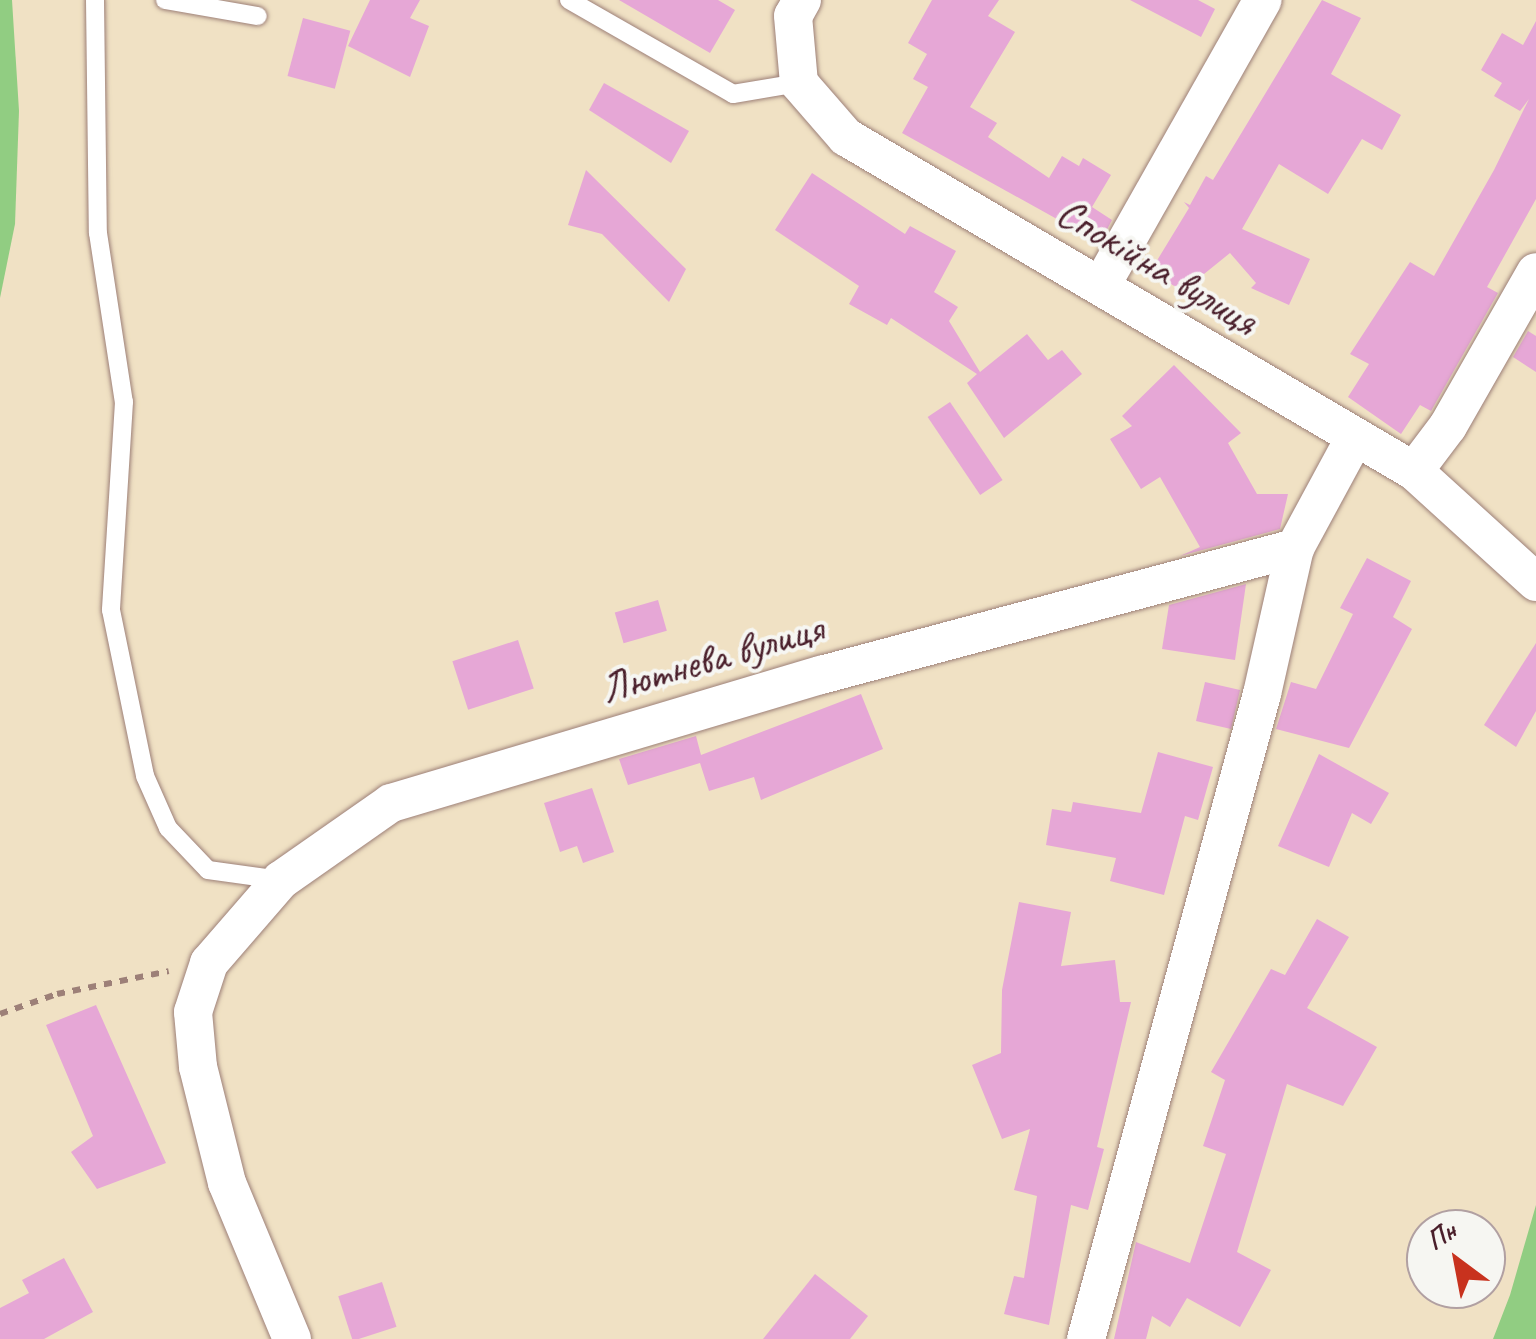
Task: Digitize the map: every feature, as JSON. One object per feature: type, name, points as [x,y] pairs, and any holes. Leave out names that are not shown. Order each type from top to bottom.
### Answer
[{"type":"street","points":[[800,83],[793,16],[802,0]]},
{"type":"street","points":[[1102,284],[1263,0]]},
{"type":"street","name":"Спокійна вулиця","points":[[800,83],[846,137],[1102,284],[1354,439],[1414,471],[1536,582]]},
{"type":"street","points":[[1414,471],[1448,426],[1536,272]]},
{"type":"street","points":[[1086,1339],[1262,694],[1295,548],[1354,439]]},
{"type":"street","name":"Лютнева вулиця","points":[[210,963],[281,880],[391,802],[821,675],[1295,548]]},
{"type":"street","points":[[210,963],[193,1012],[198,1068],[227,1183],[292,1339]]},
{"type":"lane","points":[[95,0],[98,233],[124,402],[111,610],[144,776],[168,828],[208,870],[281,880]]},
{"type":"lane","points":[[165,0],[258,16]]},
{"type":"lane","points":[[570,0],[732,94],[800,83]]},
{"type":"path","points":[[0,1014],[57,994],[210,963]]},
{"type":"green space","points":[[0,0],[12,0],[19,111],[15,224],[0,298]]},
{"type":"green space","points":[[1536,1205],[1536,1339],[1493,1339]]},
{"type":"building","points":[[370,0],[420,0],[410,18],[429,26],[410,77],[348,46]]},
{"type":"building","points":[[619,0],[718,0],[735,10],[710,53]]},
{"type":"building","points":[[932,0],[999,0],[988,16],[1015,32],[970,107],[997,123],[988,137],[1049,178],[1062,156],[1079,166],[1083,158],[1111,175],[1092,207],[1112,220],[1100,243],[902,133],[928,87],[913,79],[927,54],[908,43]]},
{"type":"building","points":[[1130,0],[1198,0],[1215,9],[1201,37]]},
{"type":"building","points":[[1322,0],[1361,18],[1331,74],[1401,115],[1382,150],[1362,139],[1328,194],[1279,164],[1242,229],[1310,259],[1289,305],[1251,288],[1256,283],[1230,253],[1183,291],[1150,272],[1189,208],[1184,202],[1190,205],[1206,176],[1213,180]]},
{"type":"building","points":[[303,18],[350,31],[335,89],[287,76]]},
{"type":"building","points":[[1536,21],[1536,199],[1487,287],[1498,293],[1431,411],[1420,405],[1401,434],[1348,397],[1369,364],[1350,354],[1410,262],[1434,276],[1494,170],[1529,99],[1520,111],[1494,96],[1502,83],[1481,70],[1502,33],[1523,45]]},
{"type":"building","points":[[604,83],[689,131],[671,163],[589,110]]},
{"type":"building","points":[[586,170],[686,269],[669,302],[602,234],[568,225]]},
{"type":"building","points":[[812,173],[905,234],[910,226],[956,251],[934,292],[958,307],[949,321],[980,372],[1027,334],[1048,360],[1062,350],[1082,374],[1004,438],[967,383],[977,374],[891,318],[887,325],[849,304],[859,286],[775,230]]},
{"type":"building","points":[[1528,331],[1536,336],[1536,372],[1513,357]]},
{"type":"building","points":[[1174,365],[1241,433],[1228,443],[1257,494],[1288,494],[1280,529],[1180,556],[1200,547],[1160,477],[1141,489],[1110,439],[1132,426],[1122,416]]},
{"type":"building","points":[[950,402],[1003,480],[980,495],[928,417]]},
{"type":"building","points":[[1367,558],[1411,581],[1393,617],[1412,629],[1349,748],[1276,729],[1291,682],[1316,689],[1353,614],[1340,608]]},
{"type":"building","points":[[1246,584],[1235,660],[1162,649],[1169,605]]},
{"type":"building","points":[[658,600],[667,631],[624,643],[615,612]]},
{"type":"building","points":[[518,640],[534,689],[468,710],[452,661]]},
{"type":"building","points":[[1536,643],[1536,711],[1516,747],[1484,725]]},
{"type":"building","points":[[1205,682],[1240,690],[1231,729],[1196,721]]},
{"type":"building","points":[[861,694],[883,749],[761,800],[754,777],[709,791],[700,763],[628,785],[619,759],[696,736],[701,755]]},
{"type":"building","points":[[1158,752],[1213,767],[1198,820],[1185,816],[1164,895],[1110,881],[1116,858],[1046,845],[1052,809],[1071,812],[1073,802],[1141,813]]},
{"type":"building","points":[[1319,754],[1389,793],[1371,824],[1352,813],[1329,867],[1278,846]]},
{"type":"building","points":[[592,788],[614,852],[583,863],[577,846],[560,852],[544,803]]},
{"type":"building","points":[[1019,902],[1071,912],[1061,966],[1115,960],[1120,1002],[1131,1002],[1097,1147],[1104,1149],[1088,1210],[1071,1205],[1049,1325],[1004,1314],[1014,1276],[1024,1278],[1037,1196],[1014,1190],[1030,1129],[1002,1139],[972,1065],[1001,1053],[1002,990]]},
{"type":"building","points":[[1317,919],[1349,937],[1307,1008],[1377,1047],[1343,1106],[1287,1084],[1237,1252],[1271,1270],[1240,1327],[1187,1298],[1170,1327],[1152,1316],[1146,1339],[1114,1339],[1136,1242],[1190,1263],[1226,1154],[1203,1146],[1225,1080],[1211,1072],[1271,969],[1285,975]]},
{"type":"building","points":[[96,1005],[166,1163],[97,1189],[71,1152],[93,1136],[46,1025]]},
{"type":"building","points":[[64,1258],[93,1312],[44,1339],[0,1339],[0,1308],[29,1293],[22,1280]]},
{"type":"building","points":[[815,1274],[868,1316],[850,1339],[763,1339]]},
{"type":"building","points":[[382,1282],[397,1327],[352,1339],[338,1296]]}]
